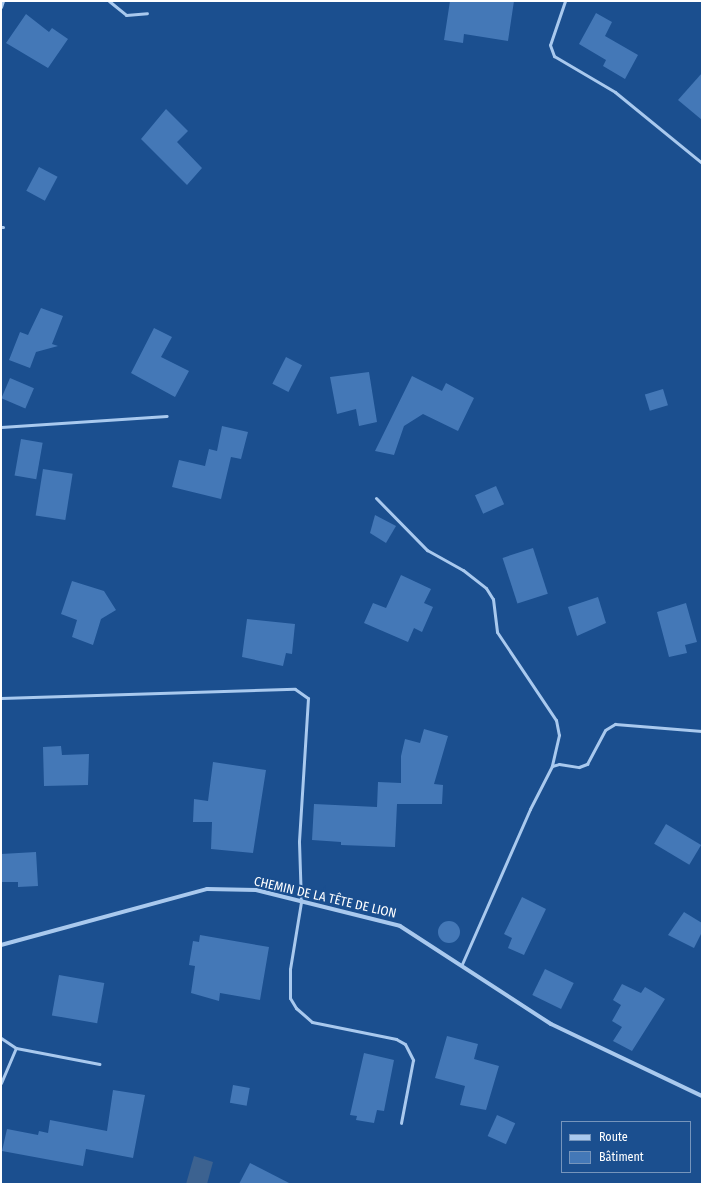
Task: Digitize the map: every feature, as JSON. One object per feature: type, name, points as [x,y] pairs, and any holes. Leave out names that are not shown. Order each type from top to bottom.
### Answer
[{"type":"street","name":"CHEMIN DE LA TÊTE DE LION","points":[[1,945],[207,889],[256,890],[400,926],[462,964],[551,1024],[702,1096]]},
{"type":"lane","points":[[1,7],[4,1]]},
{"type":"lane","points":[[109,1],[126,15],[147,13]]},
{"type":"lane","points":[[565,1],[550,45],[554,56],[615,92],[702,163]]},
{"type":"lane","points":[[1,427],[167,416]]},
{"type":"lane","points":[[376,498],[427,550],[463,570],[486,588],[493,599],[497,632],[556,720],[559,734],[552,766],[530,809],[462,964]]},
{"type":"lane","points":[[1,698],[294,689],[308,698],[299,842],[301,902],[290,969],[290,998],[296,1008],[312,1022],[396,1039],[405,1044],[413,1060],[401,1123]]},
{"type":"lane","points":[[552,766],[559,764],[579,767],[587,764],[605,730],[615,724],[702,731]]},
{"type":"lane","points":[[1,1038],[16,1048],[99,1064]]},
{"type":"lane","points":[[1,1083],[16,1048]]},
{"type":"water","points":[[194,1156],[213,1162],[207,1184],[186,1184]]},
{"type":"building","points":[[450,1],[514,1],[508,41],[464,34],[463,43],[444,40]]},
{"type":"building","points":[[596,13],[612,22],[605,36],[638,55],[625,79],[603,66],[606,60],[579,44]]},
{"type":"building","points":[[26,14],[49,32],[52,28],[68,39],[48,68],[6,43]]},
{"type":"building","points":[[702,73],[702,120],[678,100]]},
{"type":"building","points":[[166,109],[188,131],[177,142],[202,168],[187,185],[141,139]]},
{"type":"building","points":[[39,167],[58,177],[45,201],[26,191]]},
{"type":"building","points":[[41,308],[63,316],[52,344],[58,346],[36,352],[30,368],[9,360],[20,332],[28,335]]},
{"type":"building","points":[[154,328],[172,337],[161,357],[189,371],[175,397],[131,373]]},
{"type":"building","points":[[286,357],[302,365],[288,392],[272,384]]},
{"type":"building","points":[[369,372],[377,422],[359,426],[356,409],[337,414],[330,377]]},
{"type":"building","points":[[412,376],[442,391],[446,383],[474,398],[458,431],[423,414],[404,426],[394,455],[375,451]]},
{"type":"building","points":[[10,378],[34,388],[25,408],[1,398]]},
{"type":"building","points":[[663,389],[668,405],[650,411],[645,395]]},
{"type":"building","points":[[222,426],[248,432],[241,459],[231,457],[221,499],[172,487],[179,460],[205,466],[209,449],[217,451]]},
{"type":"building","points":[[21,439],[43,443],[36,479],[15,475]]},
{"type":"building","points":[[43,469],[73,474],[65,520],[36,515]]},
{"type":"building","points":[[496,486],[504,504],[483,514],[475,495]]},
{"type":"building","points":[[375,515],[396,526],[386,543],[370,533]]},
{"type":"building","points":[[533,548],[548,594],[517,604],[503,558]]},
{"type":"building","points":[[401,575],[431,589],[424,603],[433,607],[422,632],[414,628],[408,642],[364,623],[373,603],[386,608]]},
{"type":"building","points":[[72,581],[104,591],[116,610],[101,619],[93,645],[72,637],[77,620],[61,614]]},
{"type":"building","points":[[598,597],[606,623],[577,636],[568,607]]},
{"type":"building","points":[[686,603],[697,642],[685,645],[687,653],[669,657],[657,612]]},
{"type":"building","points":[[247,619],[295,624],[292,654],[286,653],[283,666],[242,657]]},
{"type":"building","points":[[424,729],[448,736],[434,784],[443,785],[442,804],[397,804],[395,847],[341,845],[341,842],[312,840],[314,804],[377,807],[378,782],[401,783],[401,756],[405,739],[420,743]]},
{"type":"building","points":[[61,746],[62,755],[89,754],[88,785],[44,786],[43,747]]},
{"type":"building","points":[[213,762],[266,770],[253,853],[211,849],[212,822],[193,822],[194,799],[208,801]]},
{"type":"building","points":[[666,824],[701,845],[689,865],[654,844]]},
{"type":"building","points":[[36,852],[38,886],[18,887],[18,882],[1,882],[1,854]]},
{"type":"building","points":[[522,897],[546,909],[524,955],[508,948],[512,938],[504,934]]},
{"type":"building","points":[[684,912],[702,923],[702,932],[694,948],[668,935]]},
{"type":"building","points":[[449,921],[457,924],[460,932],[457,940],[449,943],[441,940],[438,932],[441,924]]},
{"type":"building","points":[[200,935],[269,947],[260,1000],[220,993],[219,1001],[191,993],[195,966],[189,965],[193,941],[199,942]]},
{"type":"building","points":[[545,969],[574,983],[561,1009],[532,995]]},
{"type":"building","points":[[59,975],[104,983],[97,1023],[52,1015]]},
{"type":"building","points":[[622,984],[641,993],[645,987],[665,999],[632,1051],[613,1041],[622,1027],[612,1021],[621,1005],[613,1000]]},
{"type":"building","points":[[447,1036],[478,1044],[474,1059],[499,1066],[486,1110],[460,1105],[465,1086],[435,1078]]},
{"type":"building","points":[[364,1053],[394,1060],[384,1111],[377,1110],[374,1123],[356,1120],[357,1116],[350,1115]]},
{"type":"building","points":[[233,1085],[250,1088],[247,1106],[230,1103]]},
{"type":"building","points":[[113,1090],[145,1095],[133,1158],[86,1149],[83,1166],[2,1151],[7,1129],[38,1135],[39,1131],[48,1133],[50,1120],[107,1131]]},
{"type":"building","points":[[497,1115],[515,1123],[506,1144],[488,1136]]},
{"type":"building","points":[[250,1163],[291,1184],[239,1184]]}]
